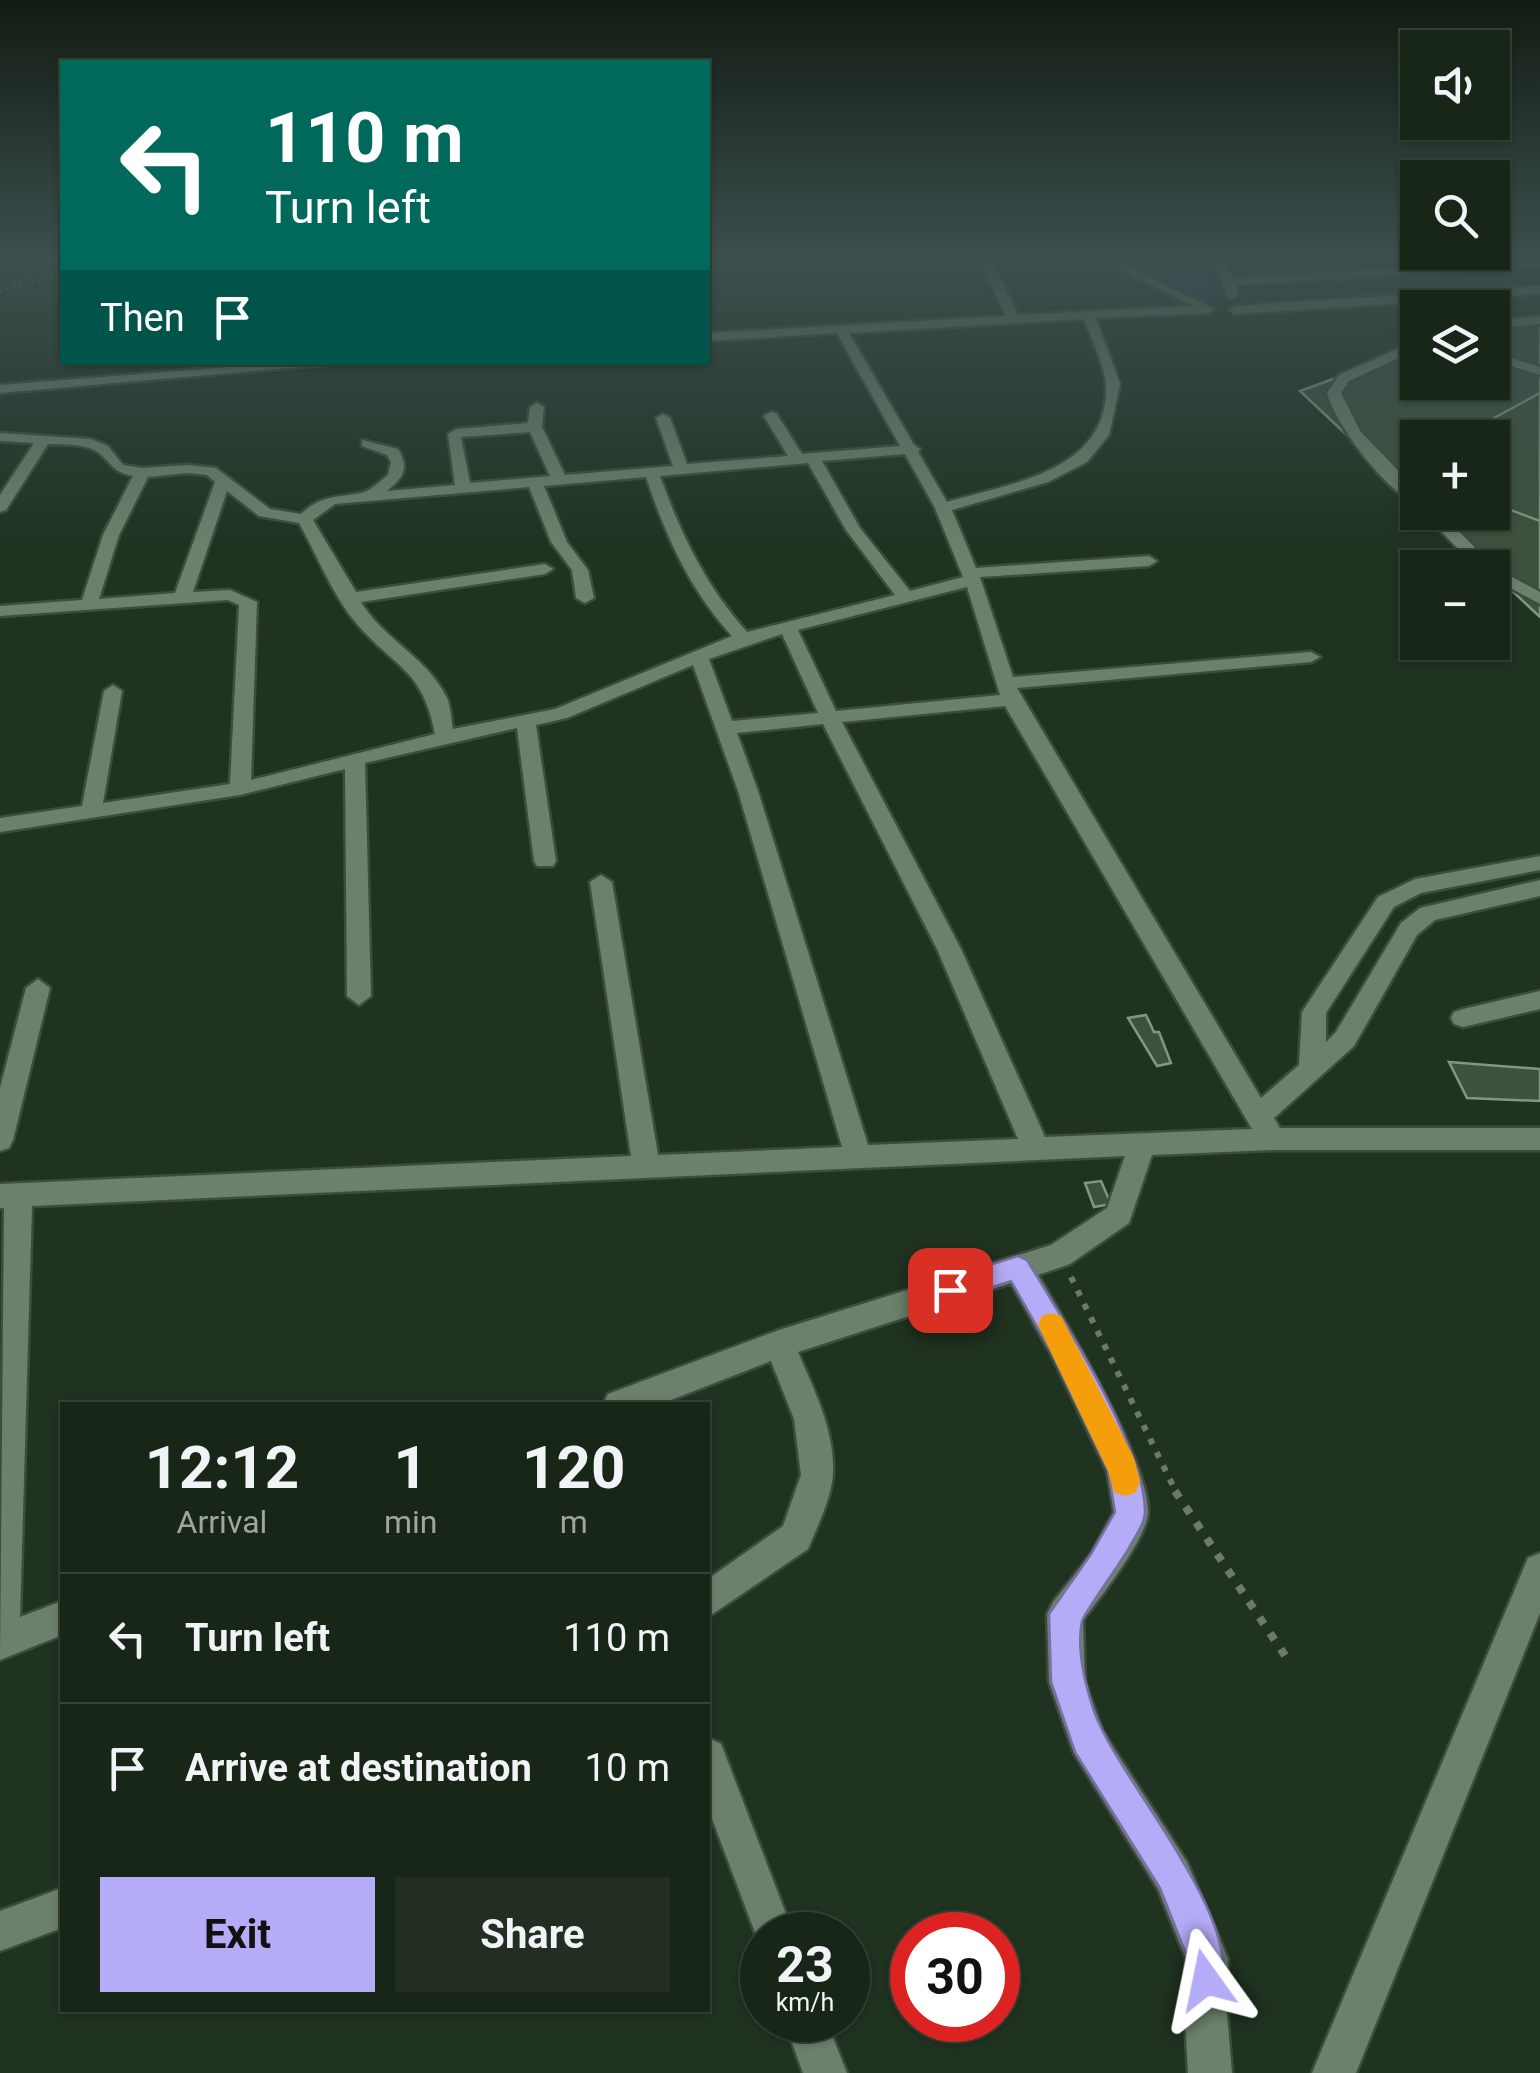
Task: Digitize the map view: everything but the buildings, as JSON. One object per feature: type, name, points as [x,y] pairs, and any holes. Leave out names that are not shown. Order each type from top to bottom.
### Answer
[{"type":"street","points":[[855,354],[944,508],[1009,691],[1266,1127]]},
{"type":"street","points":[[944,508],[1043,479],[1082,460],[1104,432],[1113,384],[1102,354]]},
{"type":"street","points":[[1397,354],[1344,378],[1334,393],[1348,425],[1400,481]]},
{"type":"street","points":[[1510,362],[1540,372]]},
{"type":"street","points":[[0,389],[313,365]]},
{"type":"street","points":[[537,408],[535,427],[560,480]]},
{"type":"street","points":[[771,416],[906,597]]},
{"type":"street","points":[[662,418],[682,470]]},
{"type":"street","points":[[464,490],[453,436],[470,429],[535,427]]},
{"type":"street","points":[[0,437],[86,442],[103,449],[118,468],[142,473],[211,472],[265,513],[305,519],[319,505],[332,500],[913,450]]},
{"type":"street","points":[[0,506],[45,438]]},
{"type":"street","points":[[367,443],[393,452],[398,462],[395,477],[370,496]]},
{"type":"street","points":[[89,604],[111,535],[142,473]]},
{"type":"street","points":[[652,474],[679,553],[713,606],[743,638]]},
{"type":"street","points":[[535,482],[560,545],[576,560],[584,575],[585,598]]},
{"type":"street","points":[[182,598],[222,483]]},
{"type":"street","points":[[305,519],[364,620],[410,662],[438,699],[445,737]]},
{"type":"street","points":[[1449,530],[1470,550]]},
{"type":"street","points":[[0,826],[240,788],[445,737],[560,714],[743,638],[906,597],[971,576],[1149,561]]},
{"type":"street","points":[[352,598],[545,569]]},
{"type":"street","points":[[1510,581],[1540,599]]},
{"type":"street","points":[[0,610],[230,594],[248,602],[240,788]]},
{"type":"street","points":[[788,628],[852,766],[949,949],[1036,1148]]},
{"type":"street","points":[[699,657],[748,791],[858,1156]]},
{"type":"street","points":[[725,728],[1310,657]]},
{"type":"street","points":[[92,812],[113,691]]},
{"type":"street","points":[[526,722],[545,861]]},
{"type":"street","points":[[355,762],[360,996]]},
{"type":"street","points":[[1312,1069],[1314,1012],[1386,902],[1415,887],[1540,862]]},
{"type":"street","points":[[601,882],[646,1166]]},
{"type":"street","points":[[1266,1127],[1312,1069],[1345,1040],[1408,929],[1428,914],[1540,888]]},
{"type":"street","points":[[0,1140],[38,988]]},
{"type":"street","points":[[1463,1018],[1540,1000]]},
{"type":"street","points":[[60,1619],[0,1642],[9,1195],[1142,1144],[1266,1127],[1540,1139]]},
{"type":"street","points":[[627,1402],[779,1344],[1060,1254],[1118,1216],[1142,1144]]},
{"type":"street","points":[[1018,1268],[1062,1344],[1123,1468],[1130,1514],[1102,1566],[1065,1614],[1067,1682],[1087,1740],[1173,1876],[1207,1959],[1205,2001],[1210,2073]]},
{"type":"street","points":[[710,1599],[796,1537],[817,1475],[810,1419],[779,1344]]},
{"type":"street","points":[[1334,2073],[1540,1570]]},
{"type":"street","points":[[710,1762],[765,1912]]},
{"type":"street","points":[[0,1931],[60,1909]]},
{"type":"street","points":[[813,2042],[825,2073]]},
{"type":"path","points":[[1060,1254],[1181,1503],[1288,1660]]},
{"type":"slow traffic","points":[[1051,1325],[1123,1468],[1125,1481]]},
{"type":"route","points":[[950,1290],[1018,1268],[1062,1344],[1123,1468],[1130,1514],[1102,1566],[1065,1614],[1067,1682],[1087,1740],[1173,1876],[1207,1959],[1206,1980]]}]
